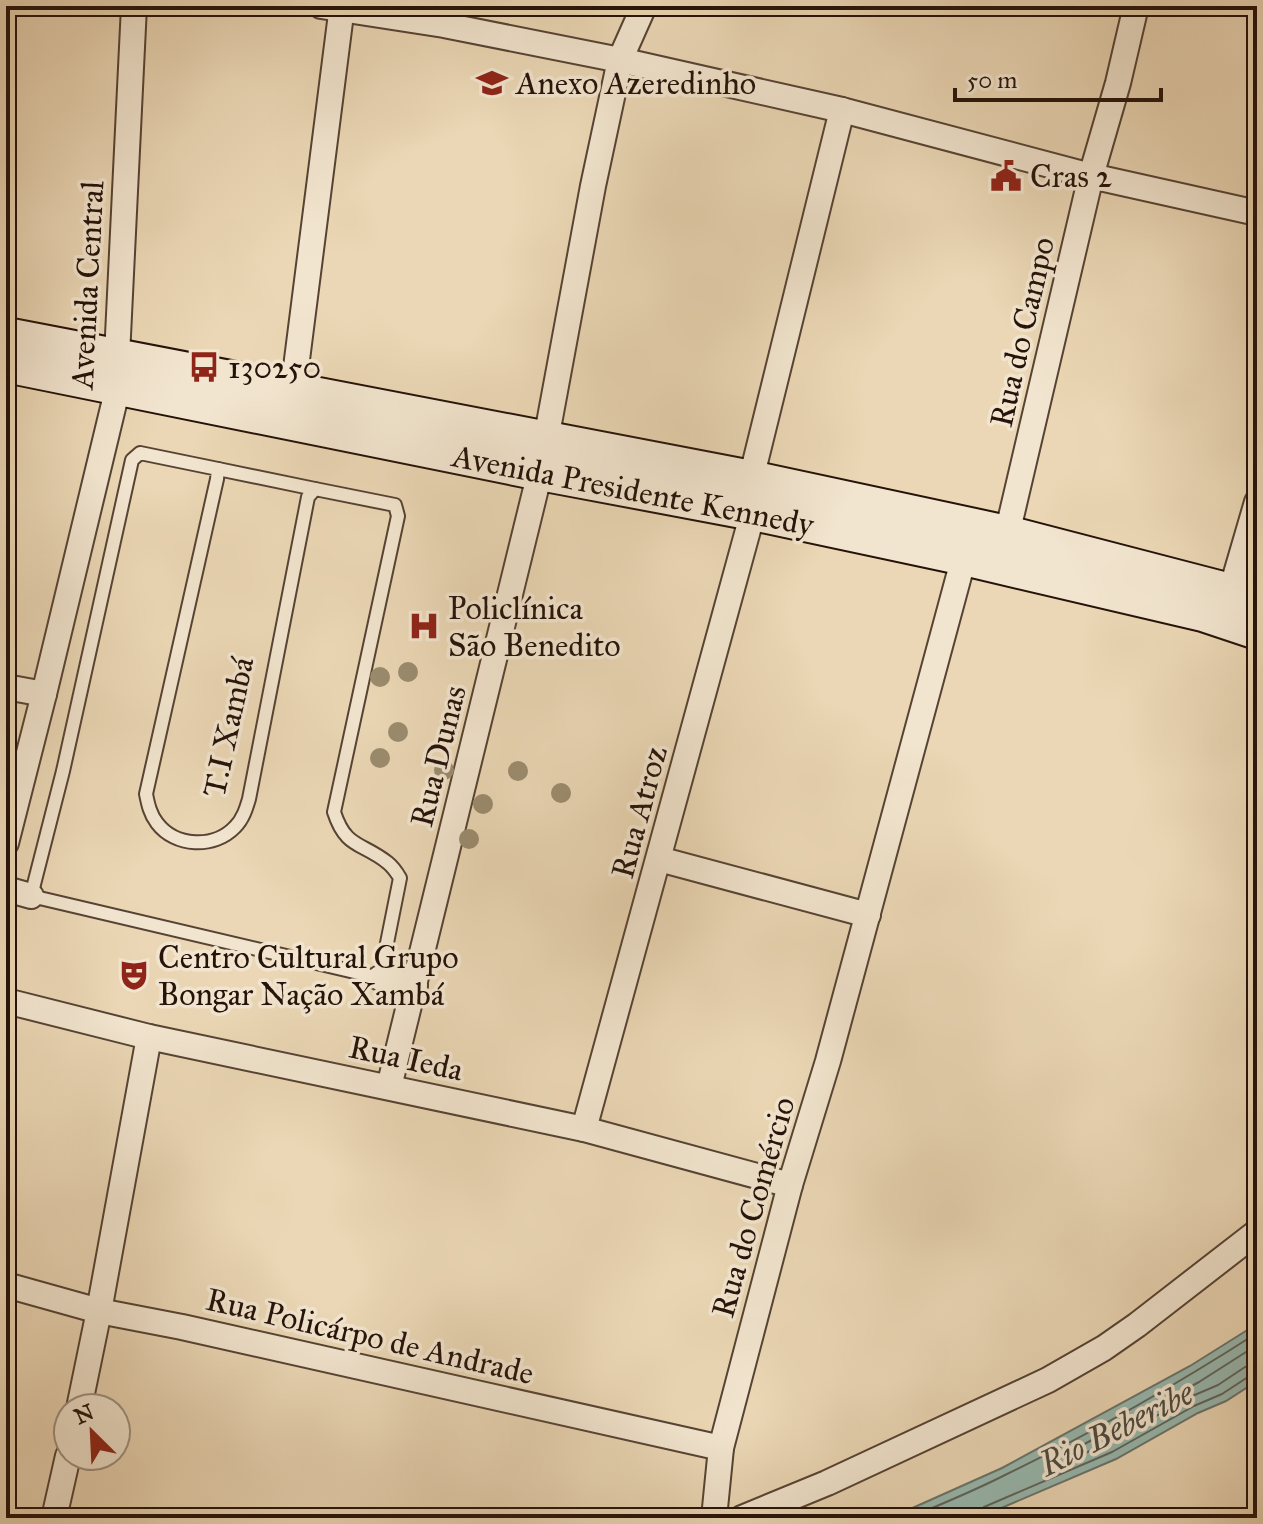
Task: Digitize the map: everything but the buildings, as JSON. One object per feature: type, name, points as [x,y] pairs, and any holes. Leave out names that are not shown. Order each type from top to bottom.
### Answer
[{"type":"main road","name":"Avenida Presidente Kennedy","points":[[6,336],[117,371],[752,496],[1007,534],[1244,595]]},
{"type":"main road","name":"Avenida Presidente Kennedy","points":[[6,364],[117,371],[293,391],[543,455]]},
{"type":"main road","name":"Avenida Presidente Kennedy","points":[[752,496],[964,557],[1203,613],[1257,631]]},
{"type":"street","name":"Avenida Central","points":[[6,843],[44,694],[117,371],[134,6]]},
{"type":"street","name":"Rua Dunas","points":[[389,1087],[543,455],[620,60],[644,6]]},
{"type":"street","name":"Rua do Campo","points":[[1007,534],[1091,176],[1136,6]]},
{"type":"street","points":[[293,391],[335,7],[620,60],[842,110],[1091,176],[1257,213]]},
{"type":"street","name":"Rua Atroz","points":[[584,1129],[659,859],[752,496],[842,110]]},
{"type":"street","points":[[1244,595],[1257,502]]},
{"type":"street","name":"Rua do Comércio","points":[[714,1518],[721,1448],[790,1185],[828,1061],[964,557]]},
{"type":"street","points":[[6,687],[44,694]]},
{"type":"street","points":[[659,859],[868,915]]},
{"type":"street","points":[[6,889],[31,896]]},
{"type":"street","points":[[380,978],[415,986]]},
{"type":"street","name":"Rua Ieda","points":[[6,1001],[149,1037],[584,1129],[790,1185]]},
{"type":"street","points":[[82,1392],[149,1037]]},
{"type":"street","points":[[742,1518],[827,1483],[1060,1373],[1137,1325],[1257,1232]]},
{"type":"street","name":"Rua Policárpo de Andrade","points":[[6,1285],[99,1311],[721,1448]]},
{"type":"street","points":[[54,1518],[64,1472]]},
{"type":"lane","points":[[140,453],[218,469],[395,505],[398,516],[334,812],[339,828],[351,841],[389,864],[400,878],[380,978],[31,896],[63,771],[132,460],[140,453]]},
{"type":"lane","name":"T.I Xambá","points":[[218,469],[146,794],[158,825],[187,842],[204,843],[221,837],[235,827],[244,814],[308,497],[315,489]]},
{"type":"water","name":"Rio Beberibe","points":[[1257,1324],[1257,1381],[1226,1401],[1198,1413],[1116,1459],[978,1518],[890,1518],[1002,1468],[1190,1366]]},
{"type":"place","name":"Anexo Azeredinho","points":[[492,83]]},
{"type":"place","name":"Cras 2","points":[[1006,176]]},
{"type":"place","name":"130250","points":[[204,367]]},
{"type":"place","name":"Policlínica São Benedito","points":[[424,626]]},
{"type":"place","name":"Centro Cultural Grupo Bongar Nação Xambá","points":[[134,975]]}]
